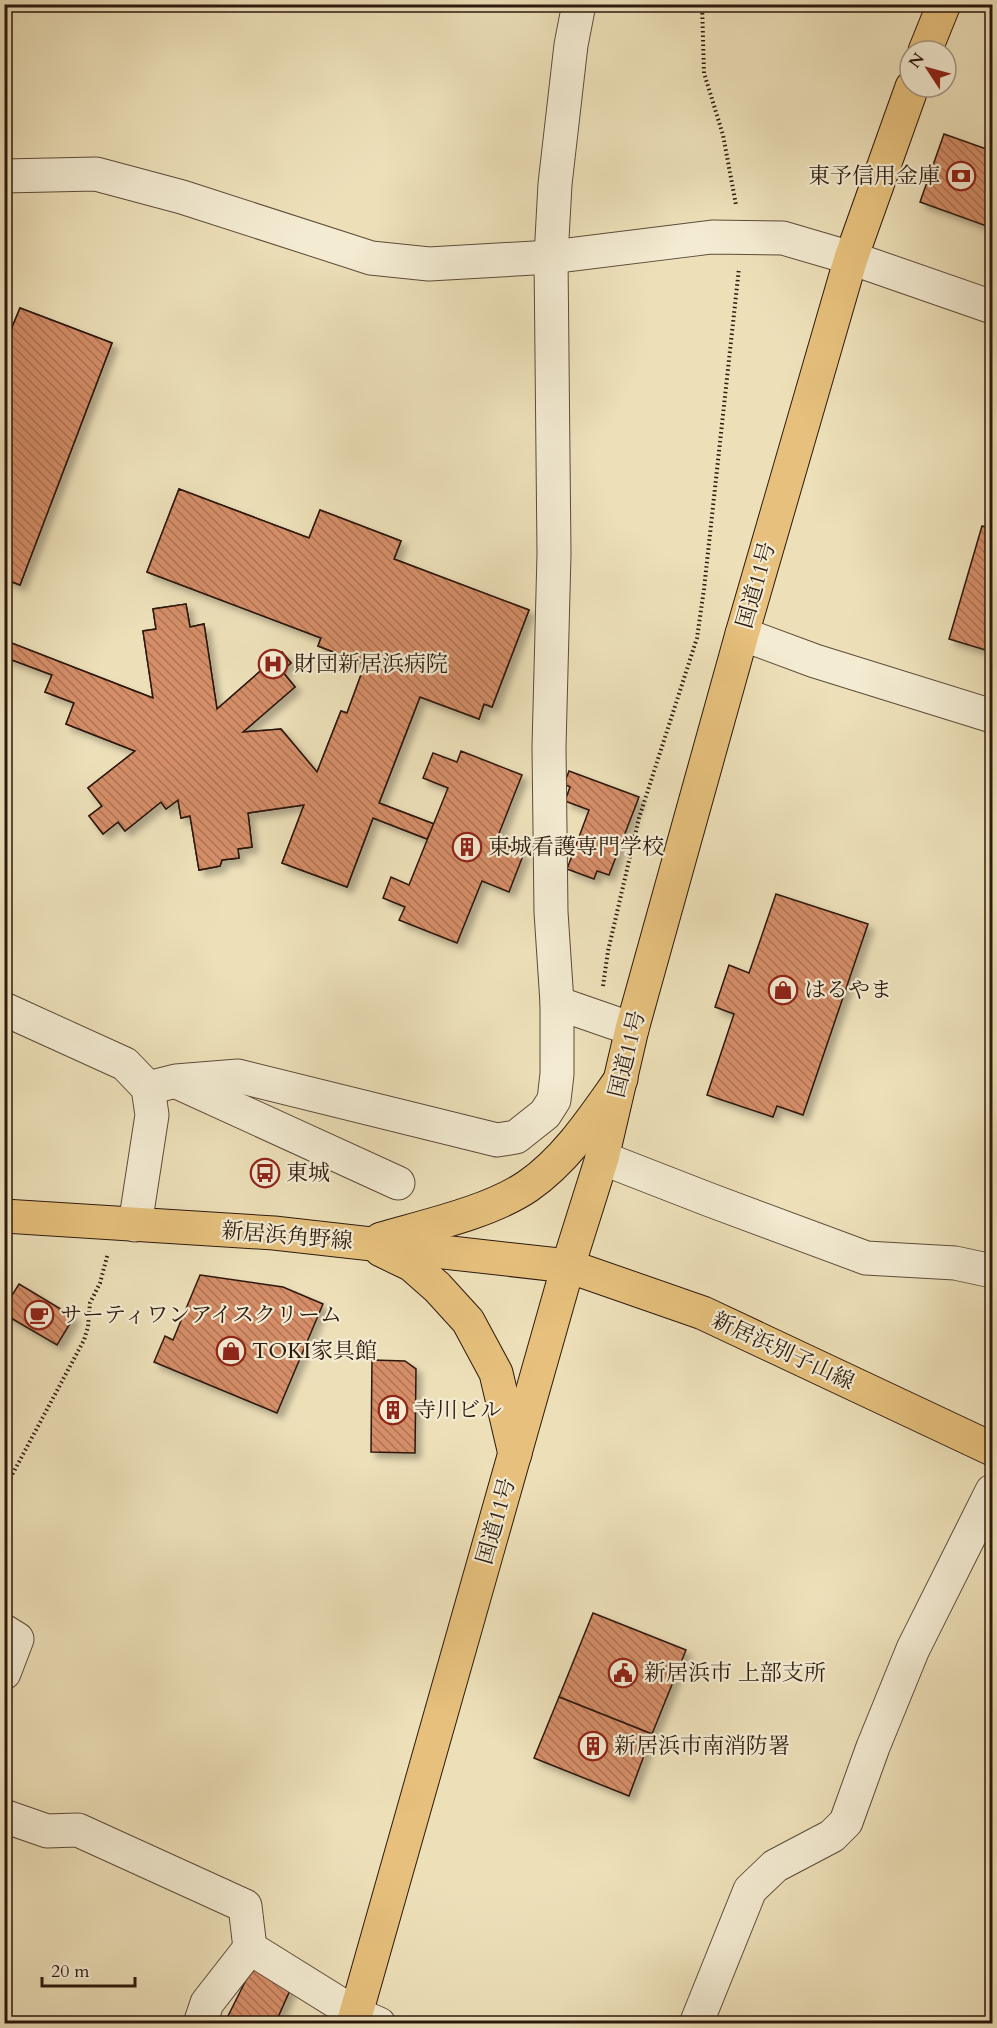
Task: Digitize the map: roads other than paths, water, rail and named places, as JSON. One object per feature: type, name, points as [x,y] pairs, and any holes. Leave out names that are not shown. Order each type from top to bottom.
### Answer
[{"type":"main road","points":[[930,39],[944,4]]},
{"type":"main road","name":"国道11号","points":[[363,2020],[515,1454],[568,1266],[602,1158],[632,1029],[742,634],[851,258],[908,99]]},
{"type":"main road","points":[[368,1244],[493,1205],[528,1186],[558,1160],[580,1135],[621,1078]]},
{"type":"main road","name":"新居浜角野線","points":[[4,1216],[274,1233],[568,1266]]},
{"type":"main road","points":[[368,1244],[412,1265],[437,1287],[468,1322],[496,1373],[515,1454]]},
{"type":"main road","name":"新居浜別子山線","points":[[568,1266],[703,1314],[993,1449]]},
{"type":"street","points":[[162,1085],[238,1076],[496,1140],[516,1137],[545,1114],[554,1100],[557,1074],[557,1003],[551,912],[549,747],[554,554],[551,257],[555,184],[571,45],[579,4]]},
{"type":"street","points":[[4,176],[96,174],[182,196],[371,258],[429,264],[551,257],[712,237],[783,237],[993,307]]},
{"type":"street","points":[[742,634],[815,662],[993,716]]},
{"type":"street","points":[[557,1003],[632,1029]]},
{"type":"street","points":[[4,1009],[125,1064],[162,1085],[398,1183]]},
{"type":"street","points":[[124,1225],[162,1085]]},
{"type":"street","points":[[602,1158],[866,1258],[955,1263],[993,1270]]},
{"type":"street","points":[[696,2024],[750,1890],[775,1866],[832,1836],[846,1822],[912,1649],[993,1491]]},
{"type":"street","points":[[4,1631],[17,1639],[4,1673]]},
{"type":"street","points":[[4,1816],[47,1831],[78,1830],[245,1906],[250,1948],[207,2003],[200,2024]]},
{"type":"street","points":[[250,1948],[363,2020]]},
{"type":"place","name":"東予信用金庫","points":[[961,176]]},
{"type":"place","name":"財団新居浜病院","points":[[273,664]]},
{"type":"place","name":"東城看護専門学校","points":[[467,847]]},
{"type":"place","name":"はるやま","points":[[783,990]]},
{"type":"place","name":"東城","points":[[265,1173]]},
{"type":"place","name":"サーティワンアイスクリーム","points":[[39,1315]]},
{"type":"place","name":"TOKI家具館","points":[[231,1351]]},
{"type":"place","name":"寺川ビル","points":[[393,1410]]},
{"type":"place","name":"新居浜市 上部支所","points":[[623,1673]]},
{"type":"place","name":"新居浜市南消防署","points":[[593,1746]]}]
